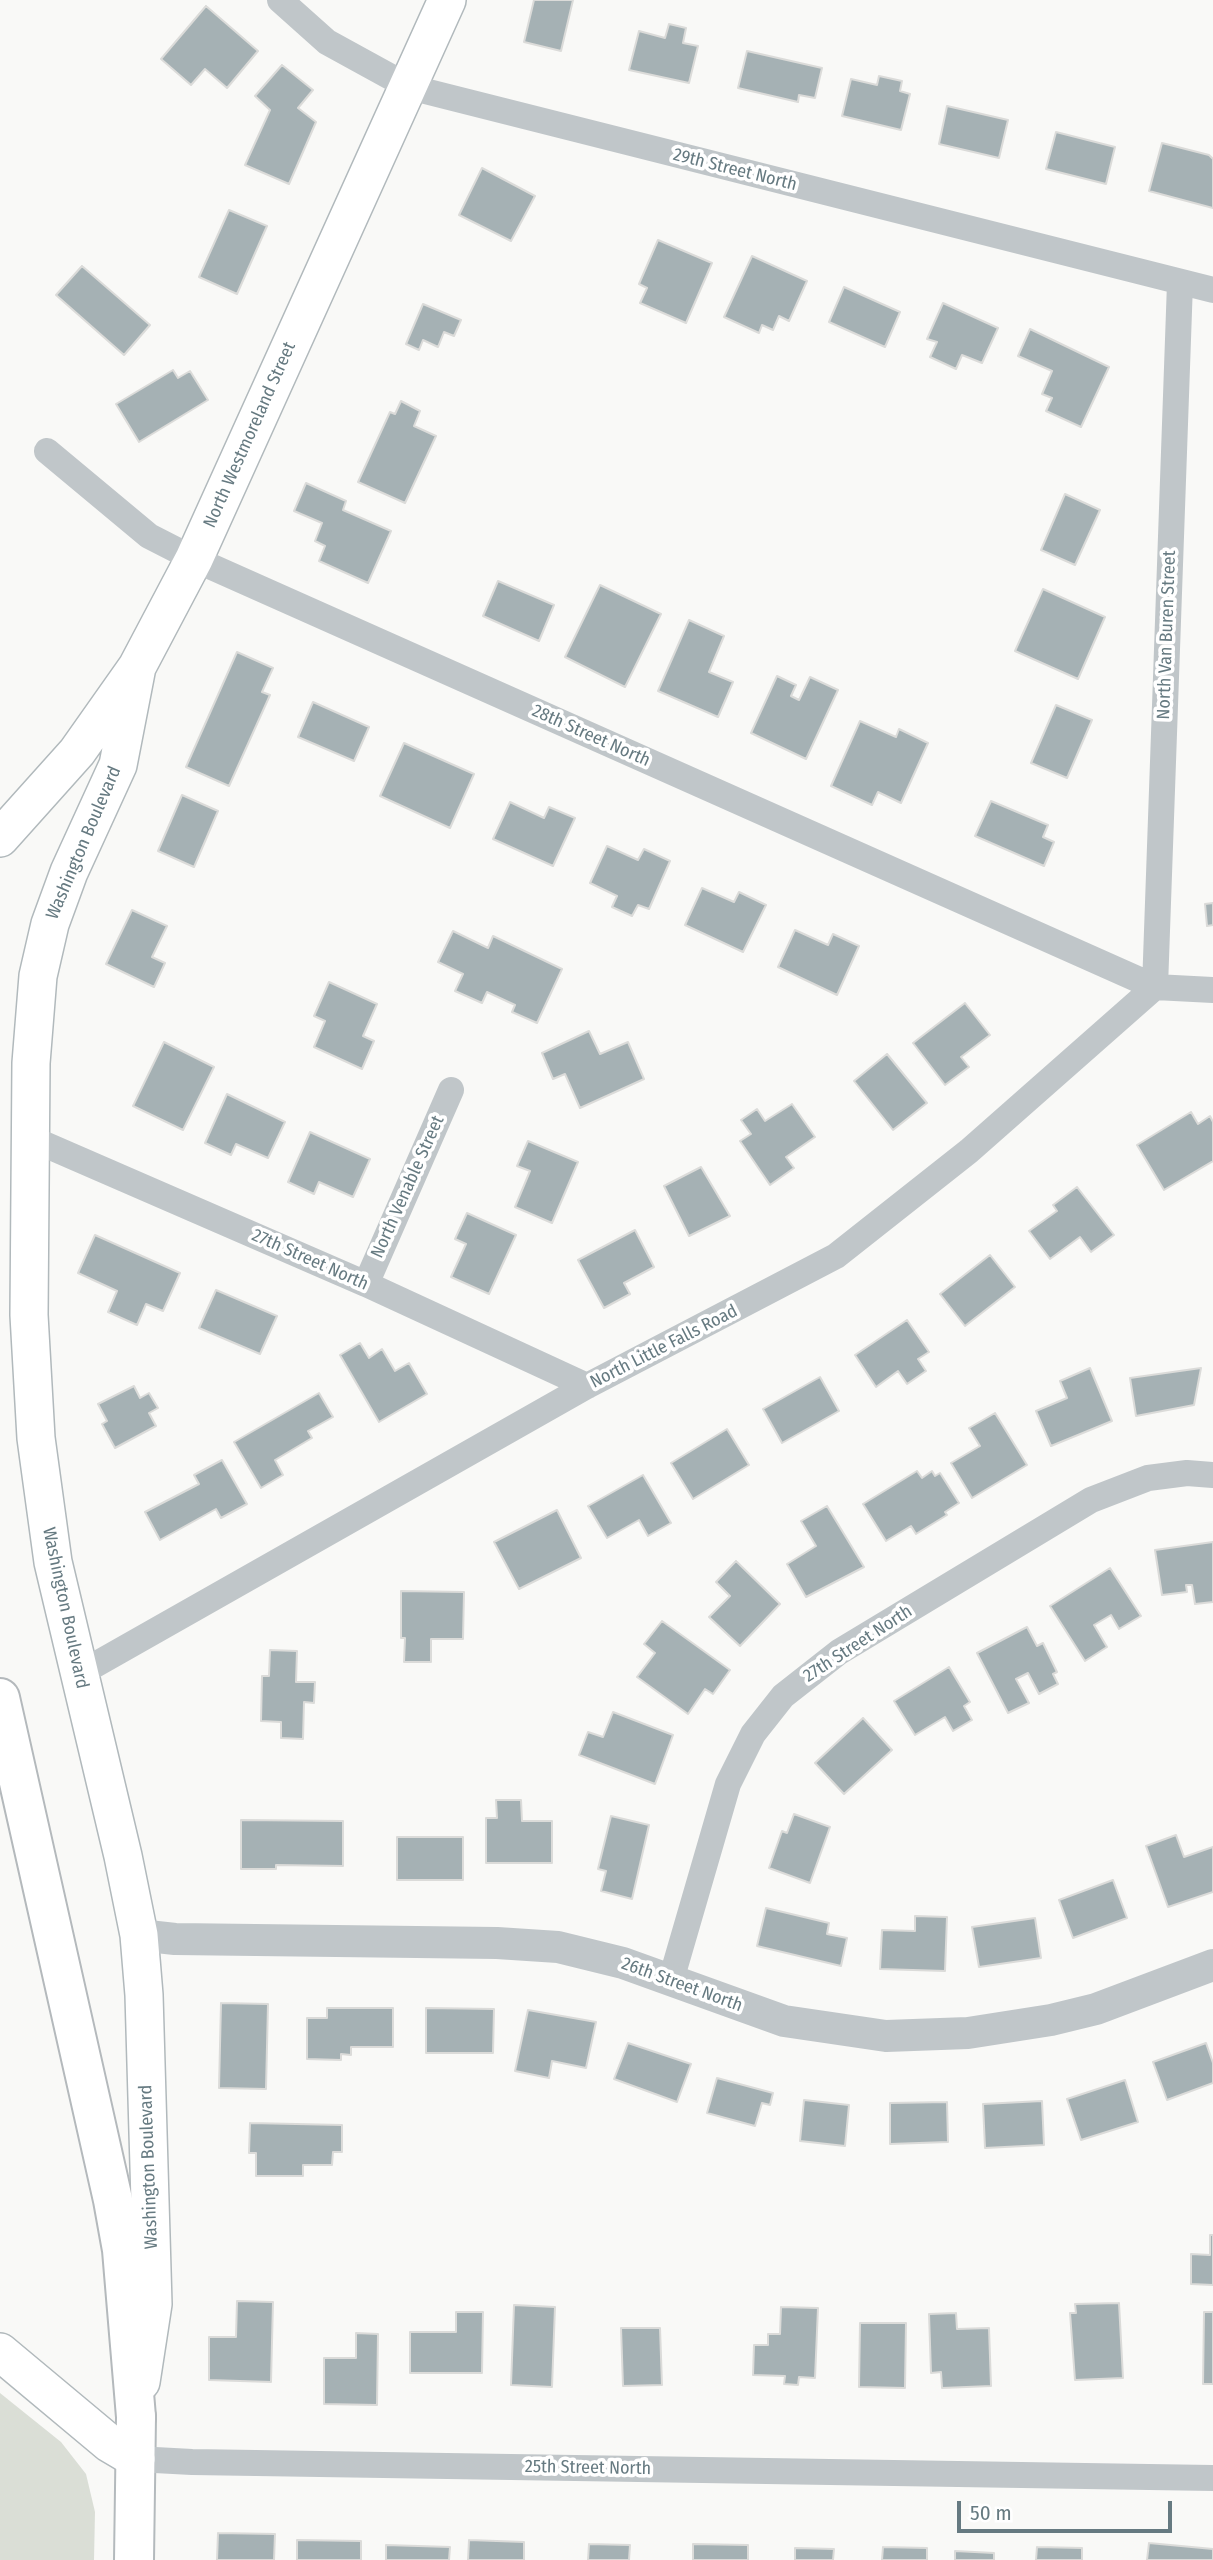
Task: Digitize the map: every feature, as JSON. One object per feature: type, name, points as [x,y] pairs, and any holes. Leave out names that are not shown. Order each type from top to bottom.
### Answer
[{"type":"main road","name":"North Westmoreland Street","points":[[0,838],[77,752],[137,667],[194,559],[447,0]]},
{"type":"main road","name":"Washington Boulevard","points":[[134,2560],[136,2417],[153,2304],[144,1995],[139,1935],[126,1869],[52,1562],[36,1438],[30,1355],[30,1138],[34,1006],[44,949],[69,872],[118,765],[137,667]]},
{"type":"main road","points":[[0,1698],[113,2200],[122,2250],[136,2417]]},
{"type":"main road","name":"25th Street North","points":[[0,2352],[109,2443],[136,2459]]},
{"type":"street","name":"29th Street North","points":[[280,0],[327,42],[409,87],[1213,290]]},
{"type":"street","name":"North Van Buren Street","points":[[1155,987],[1180,283]]},
{"type":"street","name":"28th Street North","points":[[47,450],[149,536],[194,559],[1155,987]]},
{"type":"street","points":[[1155,987],[1213,990]]},
{"type":"street","name":"North Little Falls Road","points":[[79,1674],[587,1386],[836,1256],[969,1151],[1155,987]]},
{"type":"street","name":"North Venable Street","points":[[366,1284],[451,1090]]},
{"type":"street","name":"27th Street North","points":[[30,1138],[366,1284],[587,1386]]},
{"type":"street","name":"27th Street North","points":[[671,1980],[728,1784],[753,1734],[783,1696],[839,1652],[1091,1500],[1148,1478],[1187,1473],[1213,1475]]},
{"type":"street","name":"26th Street North","points":[[139,1935],[175,1939],[537,1945],[593,1953],[754,2012],[804,2026],[874,2035],[942,2036],[1027,2025],[1077,2014],[1213,1965]]},
{"type":"street","name":"25th Street North","points":[[136,2459],[1213,2478]]},
{"type":"shaded area","points":[[0,2393],[61,2442],[86,2474],[95,2512],[94,2560],[0,2560]]},
{"type":"building","points":[[534,0],[573,0],[561,51],[524,42]]},
{"type":"building","points":[[206,6],[258,51],[227,88],[205,69],[191,85],[161,59]]},
{"type":"building","points":[[669,24],[686,28],[683,43],[698,46],[689,83],[629,70],[639,31],[665,38]]},
{"type":"building","points":[[747,51],[822,68],[815,98],[799,95],[798,102],[738,88]]},
{"type":"building","points":[[282,65],[313,90],[298,108],[316,122],[289,184],[245,165],[270,110],[255,96]]},
{"type":"building","points":[[879,76],[902,81],[900,91],[910,94],[901,130],[842,116],[851,79],[877,85]]},
{"type":"building","points":[[947,106],[1008,120],[999,158],[939,144]]},
{"type":"building","points":[[1056,132],[1115,147],[1106,184],[1046,169]]},
{"type":"building","points":[[1162,143],[1209,155],[1213,159],[1213,208],[1149,191]]},
{"type":"building","points":[[482,168],[535,196],[511,241],[459,215]]},
{"type":"building","points":[[229,210],[267,226],[237,294],[199,277]]},
{"type":"building","points":[[658,240],[712,263],[686,323],[640,303],[647,288],[639,284]]},
{"type":"building","points":[[752,256],[807,281],[789,321],[779,316],[773,330],[762,325],[759,333],[724,317]]},
{"type":"building","points":[[82,266],[150,325],[124,355],[56,295]]},
{"type":"building","points":[[844,287],[900,312],[885,347],[829,322]]},
{"type":"building","points":[[943,303],[998,328],[982,363],[962,355],[956,369],[930,357],[937,342],[927,339]]},
{"type":"building","points":[[423,304],[461,320],[454,336],[444,332],[438,347],[423,340],[419,350],[406,344]]},
{"type":"building","points":[[1030,329],[1109,367],[1081,427],[1046,411],[1052,398],[1042,394],[1052,371],[1018,356]]},
{"type":"building","points":[[173,370],[178,378],[190,371],[208,400],[139,442],[116,404]]},
{"type":"building","points":[[401,401],[420,411],[414,426],[436,436],[405,503],[358,482],[390,412],[395,414]]},
{"type":"building","points":[[306,483],[346,501],[343,510],[391,531],[368,583],[319,561],[325,546],[315,541],[322,523],[294,511]]},
{"type":"building","points":[[1065,494],[1100,510],[1075,565],[1041,550]]},
{"type":"building","points":[[498,581],[554,605],[539,641],[483,616]]},
{"type":"building","points":[[600,585],[661,614],[625,687],[565,657]]},
{"type":"building","points":[[1043,589],[1105,617],[1078,679],[1015,651]]},
{"type":"building","points":[[689,620],[724,636],[709,672],[733,682],[718,717],[658,691]]},
{"type":"building","points":[[237,652],[273,668],[262,692],[270,695],[229,786],[186,767]]},
{"type":"building","points":[[777,676],[796,685],[791,696],[799,700],[810,677],[838,690],[806,759],[751,733]]},
{"type":"building","points":[[313,702],[369,727],[354,761],[298,737]]},
{"type":"building","points":[[1056,705],[1092,720],[1067,778],[1031,763]]},
{"type":"building","points":[[860,721],[896,737],[899,729],[928,743],[901,803],[878,792],[872,805],[831,786]]},
{"type":"building","points":[[404,743],[474,774],[450,828],[380,796]]},
{"type":"building","points":[[182,795],[218,811],[194,867],[158,851]]},
{"type":"building","points":[[991,801],[1048,825],[1043,837],[1054,842],[1044,866],[975,836]]},
{"type":"building","points":[[510,802],[544,818],[549,807],[575,818],[553,866],[493,839]]},
{"type":"building","points":[[607,846],[638,860],[644,849],[670,861],[649,909],[638,905],[632,916],[612,907],[617,896],[590,883]]},
{"type":"building","points":[[702,888],[734,902],[739,892],[766,905],[743,952],[685,925]]},
{"type":"building","points":[[1213,903],[1213,925],[1207,926],[1205,904]]},
{"type":"building","points":[[132,910],[167,926],[152,957],[165,963],[154,987],[106,964]]},
{"type":"building","points":[[795,930],[828,945],[833,934],[859,946],[837,995],[778,967]]},
{"type":"building","points":[[453,931],[488,948],[493,936],[562,969],[537,1023],[512,1012],[515,1005],[487,992],[482,1003],[455,991],[463,974],[438,962]]},
{"type":"building","points":[[329,982],[377,1004],[363,1036],[374,1041],[362,1069],[314,1047],[325,1021],[314,1016]]},
{"type":"building","points":[[965,1003],[990,1035],[961,1057],[969,1067],[945,1085],[913,1043]]},
{"type":"building","points":[[589,1031],[600,1054],[628,1042],[644,1079],[580,1108],[565,1074],[553,1079],[542,1053]]},
{"type":"building","points":[[164,1042],[214,1067],[183,1130],[133,1106]]},
{"type":"building","points":[[887,1054],[927,1103],[893,1130],[854,1081]]},
{"type":"building","points":[[227,1094],[285,1122],[268,1158],[236,1144],[231,1155],[205,1143]]},
{"type":"building","points":[[792,1104],[815,1137],[786,1157],[794,1168],[770,1185],[740,1141],[751,1134],[741,1120],[757,1109],[765,1121]]},
{"type":"building","points":[[1191,1112],[1198,1124],[1210,1116],[1213,1122],[1213,1161],[1164,1190],[1137,1145]]},
{"type":"building","points":[[310,1132],[370,1159],[353,1197],[319,1182],[314,1194],[288,1182]]},
{"type":"building","points":[[528,1141],[578,1162],[552,1223],[515,1207],[530,1171],[517,1166]]},
{"type":"building","points":[[701,1167],[730,1216],[689,1236],[664,1186]]},
{"type":"building","points":[[1077,1187],[1114,1235],[1091,1252],[1080,1237],[1050,1259],[1029,1231],[1057,1211],[1053,1205]]},
{"type":"building","points":[[467,1213],[516,1235],[489,1294],[451,1277],[466,1244],[455,1239]]},
{"type":"building","points":[[635,1230],[654,1267],[624,1283],[630,1294],[604,1308],[578,1260]]},
{"type":"building","points":[[95,1235],[180,1273],[163,1311],[146,1304],[137,1325],[108,1312],[117,1291],[78,1273]]},
{"type":"building","points":[[990,1255],[1015,1287],[965,1326],[940,1294]]},
{"type":"building","points":[[216,1290],[277,1316],[260,1354],[199,1328]]},
{"type":"building","points":[[907,1320],[929,1352],[918,1359],[926,1371],[907,1384],[898,1371],[876,1387],[855,1355]]},
{"type":"building","points":[[360,1343],[369,1358],[382,1349],[395,1371],[409,1363],[427,1394],[379,1422],[340,1355]]},
{"type":"building","points":[[1090,1368],[1112,1421],[1051,1446],[1036,1411],[1067,1398],[1060,1381]]},
{"type":"building","points":[[1201,1368],[1194,1405],[1136,1416],[1130,1378]]},
{"type":"building","points":[[820,1377],[839,1411],[782,1443],[763,1409]]},
{"type":"building","points":[[134,1386],[140,1398],[149,1393],[158,1408],[149,1413],[156,1426],[115,1448],[102,1424],[107,1421],[98,1404]]},
{"type":"building","points":[[319,1393],[333,1417],[308,1431],[312,1438],[275,1460],[283,1475],[261,1488],[234,1442]]},
{"type":"building","points":[[995,1413],[1027,1465],[972,1498],[951,1463],[980,1446],[969,1428]]},
{"type":"building","points":[[727,1429],[749,1465],[693,1499],[671,1463]]},
{"type":"building","points":[[222,1460],[247,1504],[221,1518],[216,1509],[160,1540],[145,1512],[199,1484],[194,1475]]},
{"type":"building","points":[[917,1471],[922,1478],[932,1471],[935,1476],[940,1473],[959,1503],[945,1512],[947,1515],[916,1534],[911,1526],[886,1541],[863,1504]]},
{"type":"building","points":[[643,1475],[671,1523],[648,1536],[639,1520],[607,1538],[588,1506]]},
{"type":"building","points":[[827,1506],[864,1567],[806,1597],[787,1564],[816,1546],[801,1521]]},
{"type":"building","points":[[557,1510],[581,1558],[519,1589],[494,1542]]},
{"type":"building","points":[[1213,1542],[1213,1602],[1195,1604],[1192,1585],[1186,1585],[1187,1592],[1162,1595],[1155,1550]]},
{"type":"building","points":[[736,1561],[780,1604],[740,1646],[709,1617],[730,1596],[716,1582]]},
{"type":"building","points":[[1110,1568],[1141,1616],[1119,1629],[1111,1615],[1094,1625],[1107,1647],[1085,1661],[1050,1606]]},
{"type":"building","points":[[401,1591],[464,1592],[463,1639],[431,1639],[431,1662],[404,1662]]},
{"type":"building","points":[[662,1621],[730,1670],[713,1694],[705,1689],[688,1714],[637,1677],[655,1653],[644,1644]]},
{"type":"building","points":[[1027,1627],[1037,1646],[1043,1643],[1057,1672],[1053,1674],[1058,1684],[1039,1694],[1028,1673],[1016,1679],[1029,1703],[1008,1713],[977,1653]]},
{"type":"building","points":[[270,1650],[297,1651],[296,1682],[315,1682],[314,1703],[304,1702],[303,1739],[281,1738],[281,1722],[261,1721],[262,1676],[269,1676]]},
{"type":"building","points":[[949,1667],[970,1702],[964,1706],[972,1720],[953,1731],[945,1717],[915,1735],[894,1701]]},
{"type":"building","points":[[613,1712],[673,1735],[655,1784],[579,1755],[588,1732],[603,1737]]},
{"type":"building","points":[[863,1718],[892,1750],[844,1794],[815,1763]]},
{"type":"building","points":[[496,1800],[521,1800],[522,1821],[552,1821],[552,1863],[486,1863],[486,1818],[497,1818]]},
{"type":"building","points":[[794,1814],[830,1827],[810,1883],[769,1868],[782,1831],[787,1833]]},
{"type":"building","points":[[611,1816],[649,1825],[632,1899],[601,1891],[606,1871],[598,1869]]},
{"type":"building","points":[[241,1820],[343,1821],[343,1866],[276,1865],[276,1869],[241,1869]]},
{"type":"building","points":[[1176,1835],[1184,1857],[1213,1847],[1213,1892],[1168,1907],[1146,1846]]},
{"type":"building","points":[[397,1837],[463,1837],[463,1880],[397,1880]]},
{"type":"building","points":[[1113,1880],[1127,1918],[1073,1938],[1059,1900]]},
{"type":"building","points":[[766,1908],[829,1923],[827,1934],[847,1938],[841,1966],[757,1946]]},
{"type":"building","points":[[915,1916],[947,1917],[945,1971],[880,1969],[882,1930],[915,1931]]},
{"type":"building","points":[[1035,1918],[1041,1958],[979,1967],[972,1927]]},
{"type":"building","points":[[221,2003],[268,2004],[266,2089],[219,2088]]},
{"type":"building","points":[[327,2008],[393,2008],[393,2047],[351,2047],[351,2055],[341,2054],[341,2060],[307,2059],[307,2018],[327,2018]]},
{"type":"building","points":[[426,2008],[494,2009],[493,2053],[426,2053]]},
{"type":"building","points":[[528,2010],[596,2022],[586,2068],[552,2061],[549,2078],[515,2071]]},
{"type":"building","points":[[628,2043],[691,2064],[677,2102],[614,2079]]},
{"type":"building","points":[[1206,2043],[1213,2063],[1213,2083],[1167,2100],[1153,2062]]},
{"type":"building","points":[[717,2078],[773,2093],[770,2105],[762,2103],[755,2126],[707,2113]]},
{"type":"building","points":[[1125,2080],[1138,2122],[1081,2140],[1067,2099]]},
{"type":"building","points":[[804,2100],[849,2105],[845,2146],[800,2141]]},
{"type":"building","points":[[1042,2101],[1044,2145],[985,2148],[983,2104]]},
{"type":"building","points":[[947,2102],[948,2142],[890,2144],[890,2103]]},
{"type":"building","points":[[250,2123],[342,2125],[342,2152],[333,2152],[332,2165],[303,2165],[303,2176],[256,2176],[256,2153],[249,2153]]},
{"type":"building","points":[[1210,2235],[1213,2235],[1213,2285],[1191,2284],[1191,2254],[1210,2255]]},
{"type":"building","points":[[237,2301],[273,2302],[271,2382],[209,2380],[209,2337],[236,2337]]},
{"type":"building","points":[[1119,2303],[1123,2378],[1075,2380],[1070,2313],[1076,2313],[1075,2304]]},
{"type":"building","points":[[514,2305],[555,2307],[552,2387],[511,2385]]},
{"type":"building","points":[[781,2307],[818,2308],[815,2378],[799,2377],[798,2385],[784,2384],[785,2376],[753,2375],[754,2345],[768,2345],[768,2334],[780,2334]]},
{"type":"building","points":[[456,2312],[483,2312],[482,2373],[410,2373],[410,2332],[456,2332]]},
{"type":"building","points":[[1204,2312],[1213,2312],[1213,2384],[1203,2384]]},
{"type":"building","points":[[956,2313],[957,2329],[989,2328],[991,2386],[942,2388],[941,2372],[931,2373],[929,2314]]},
{"type":"building","points":[[860,2323],[906,2323],[905,2388],[859,2387]]},
{"type":"building","points":[[621,2328],[660,2328],[662,2385],[623,2386]]},
{"type":"building","points":[[356,2333],[378,2334],[377,2405],[324,2404],[324,2358],[356,2358]]},
{"type":"building","points":[[218,2533],[275,2534],[274,2560],[217,2560]]},
{"type":"building","points":[[297,2540],[361,2541],[361,2560],[297,2560]]},
{"type":"building","points":[[469,2540],[524,2542],[524,2560],[468,2560]]},
{"type":"building","points":[[1149,2543],[1213,2549],[1213,2560],[1147,2560]]},
{"type":"building","points":[[589,2544],[630,2545],[629,2560],[588,2560]]},
{"type":"building","points":[[693,2544],[748,2545],[748,2560],[693,2560]]},
{"type":"building","points":[[386,2545],[450,2547],[449,2560],[386,2560]]},
{"type":"building","points":[[883,2547],[927,2548],[927,2560],[882,2560]]},
{"type":"building","points":[[1037,2547],[1082,2548],[1082,2560],[1036,2560]]},
{"type":"building","points":[[795,2548],[834,2549],[833,2560],[795,2560]]},
{"type":"building","points":[[955,2551],[994,2553],[994,2560],[955,2560]]}]
